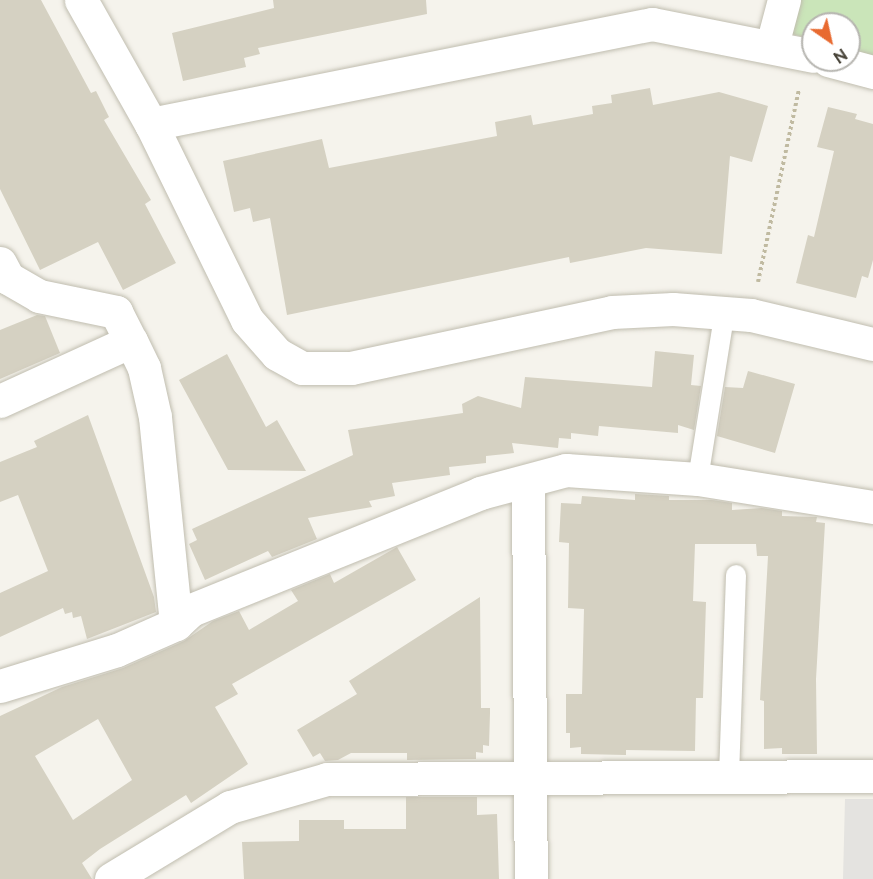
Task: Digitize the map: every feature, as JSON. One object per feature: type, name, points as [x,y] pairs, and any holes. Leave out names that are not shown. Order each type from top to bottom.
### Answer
[{"type":"street","points":[[81,0],[151,124],[247,320],[277,354],[303,368],[351,368],[612,312],[738,313],[873,344]]},
{"type":"street","points":[[772,45],[783,0]]},
{"type":"street","points":[[151,124],[652,24],[772,45],[801,53]]},
{"type":"street","points":[[0,263],[9,278],[39,296],[116,312],[144,368],[155,417],[176,624]]},
{"type":"street","points":[[0,401],[130,341]]},
{"type":"street","points":[[0,687],[117,650],[176,624],[191,610],[480,492],[566,470],[698,479],[873,507]]},
{"type":"street","points":[[528,481],[531,879]]},
{"type":"street","points":[[111,879],[230,807],[327,779],[873,776]]},
{"type":"lane","points":[[698,479],[738,313]]},
{"type":"lane","points":[[729,776],[736,575]]},
{"type":"path","points":[[738,313],[811,72]]},
{"type":"green space","points":[[800,0],[873,0],[873,56],[861,52],[861,12],[801,12],[801,37],[792,34]]},
{"type":"shaded area","points":[[845,799],[873,799],[873,879],[843,879]]},
{"type":"building","points":[[0,0],[41,0],[91,93],[96,91],[109,117],[104,120],[151,200],[145,204],[176,263],[123,290],[98,242],[40,270],[0,189]]},
{"type":"building","points":[[273,0],[426,0],[427,14],[258,48],[260,54],[244,58],[246,67],[183,81],[172,33],[274,8]]},
{"type":"building","points":[[650,88],[653,105],[719,92],[768,106],[752,162],[730,156],[722,254],[646,248],[570,263],[569,257],[287,315],[270,218],[253,222],[250,208],[234,212],[223,161],[322,139],[329,168],[497,136],[495,122],[531,115],[533,125],[593,114],[592,106],[612,103],[611,95]]},
{"type":"building","points":[[828,107],[857,114],[855,119],[873,124],[873,260],[868,278],[862,276],[856,298],[796,283],[808,235],[814,237],[834,151],[817,147]]},
{"type":"building","points":[[37,315],[45,316],[60,353],[0,379],[0,330]]},
{"type":"building","points":[[655,351],[694,355],[691,385],[701,386],[694,430],[678,425],[678,433],[599,426],[598,436],[571,433],[571,439],[559,438],[558,448],[512,443],[514,453],[486,456],[486,463],[449,467],[450,475],[392,483],[395,496],[369,501],[372,507],[308,518],[317,539],[272,557],[268,551],[205,580],[189,544],[197,540],[192,529],[353,455],[348,430],[463,413],[462,404],[478,396],[521,408],[525,377],[652,387]]},
{"type":"building","points":[[227,354],[266,427],[277,420],[306,471],[228,470],[179,380]]},
{"type":"building","points":[[748,371],[795,384],[775,453],[717,436],[725,387],[743,388]]},
{"type":"building","points":[[88,415],[154,597],[156,612],[87,639],[81,616],[73,618],[72,612],[65,614],[63,608],[0,637],[0,593],[48,571],[18,495],[0,502],[0,462],[37,447],[34,441]]},
{"type":"building","points":[[635,494],[669,496],[669,500],[712,500],[732,503],[732,510],[762,508],[782,511],[782,516],[817,517],[816,522],[825,523],[816,679],[817,754],[782,754],[782,748],[764,749],[764,701],[760,700],[768,556],[757,556],[756,544],[695,544],[693,601],[706,602],[703,698],[696,698],[695,751],[626,750],[626,755],[581,754],[581,747],[570,748],[570,733],[566,733],[566,694],[582,694],[584,609],[568,608],[569,543],[559,542],[561,503],[581,504],[582,496],[635,500]]},
{"type":"building","points":[[397,547],[416,580],[232,684],[238,694],[215,707],[248,764],[191,803],[186,795],[100,849],[82,863],[92,879],[0,879],[0,716],[62,687],[123,668],[184,641],[213,621],[239,611],[249,630],[298,601],[291,590],[330,574],[334,583]],"holes":[[[98,719],[132,780],[73,820],[35,756]]]},
{"type":"building","points":[[480,597],[481,708],[490,708],[489,746],[483,745],[483,753],[476,752],[476,759],[407,760],[407,753],[351,753],[338,760],[325,761],[320,753],[313,757],[297,730],[357,694],[349,681]]},
{"type":"building","points":[[406,797],[477,797],[477,815],[497,814],[499,879],[244,879],[242,842],[299,841],[299,820],[344,820],[344,829],[406,829]]}]
